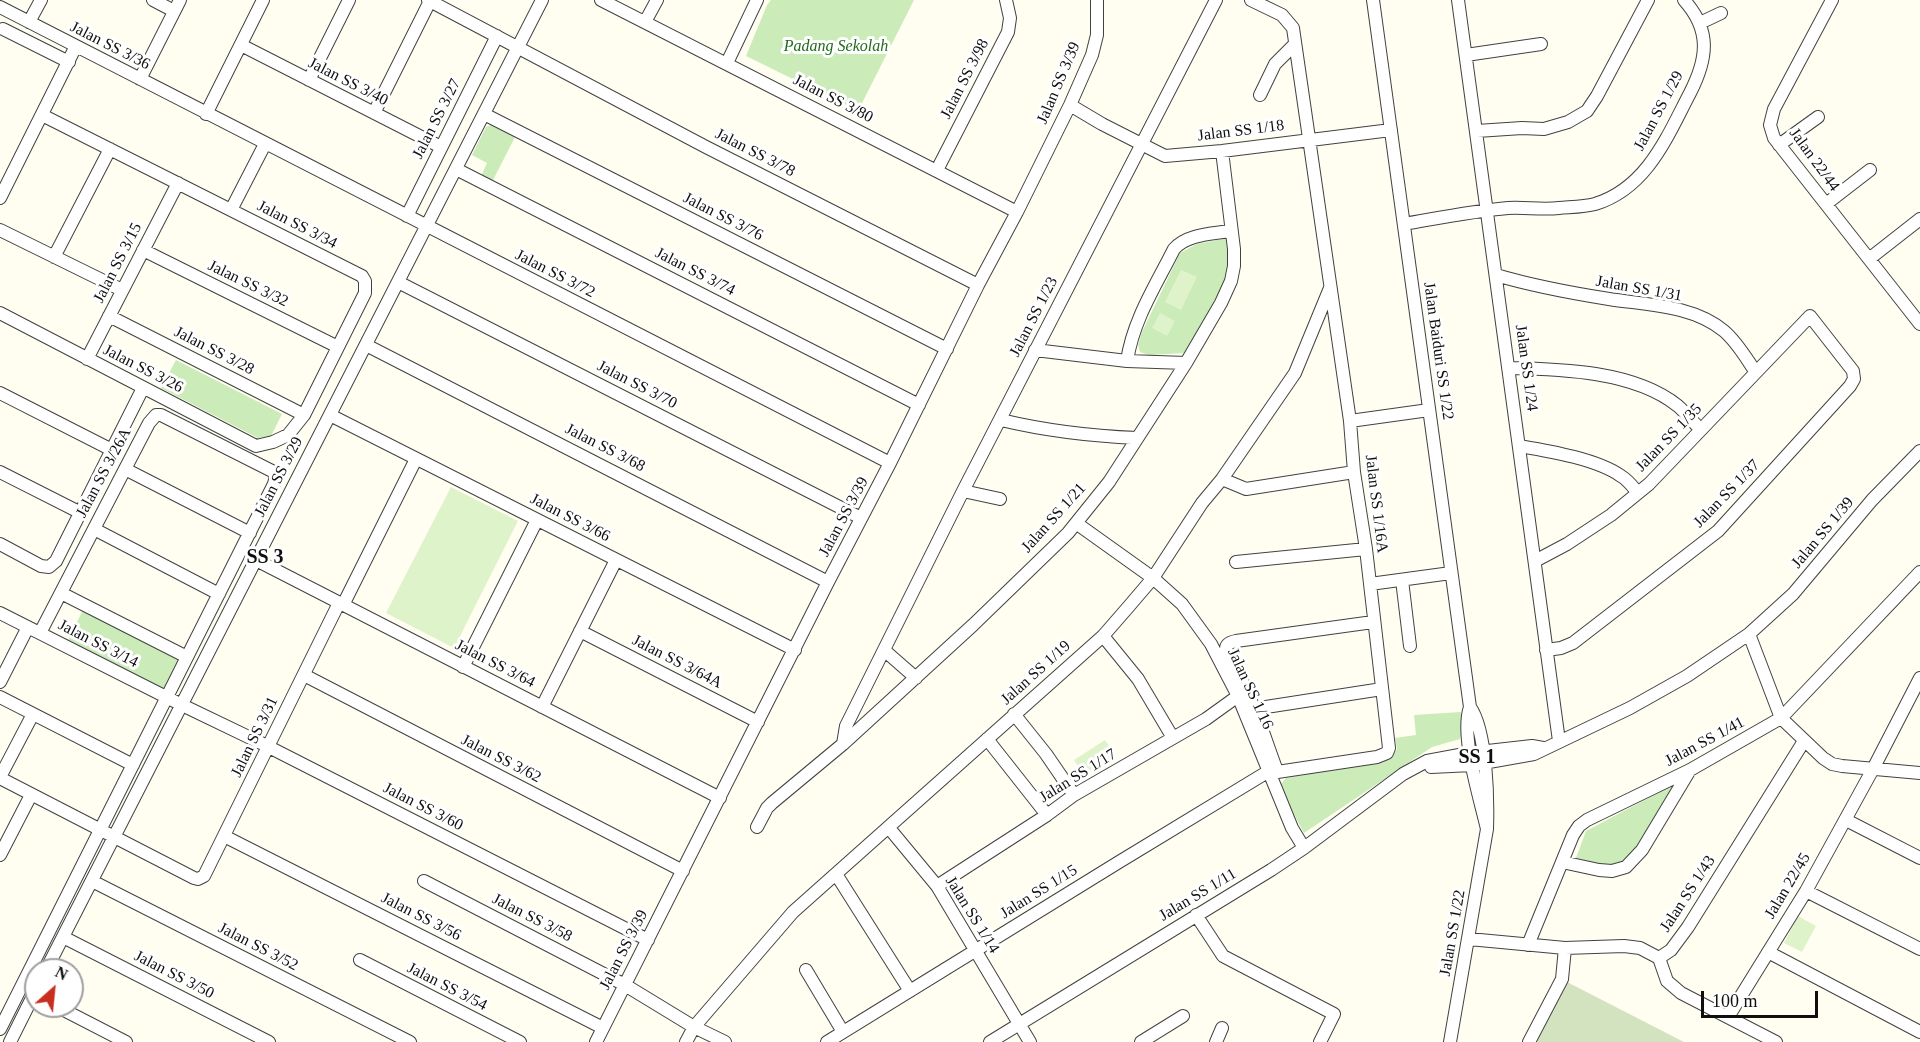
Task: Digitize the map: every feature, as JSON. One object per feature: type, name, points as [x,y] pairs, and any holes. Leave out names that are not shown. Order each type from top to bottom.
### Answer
[{"type":"street","points":[[29,22],[41,0]]},
{"type":"street","points":[[140,79],[177,5],[153,0]]},
{"type":"street","points":[[206,114],[263,0]]},
{"type":"street","points":[[309,80],[349,0]]},
{"type":"street","name":"Jalan SS 3/29","points":[[52,958],[542,0]]},
{"type":"street","name":"Jalan SS 3/80","points":[[601,0],[1017,212]]},
{"type":"street","points":[[645,22],[657,0]]},
{"type":"street","points":[[727,63],[757,0]]},
{"type":"street","name":"Jalan SS 3/98","points":[[937,170],[1008,32],[1010,18],[1006,0]]},
{"type":"street","name":"Jalan SS 3/39","points":[[596,1042],[1070,105],[1092,55],[1098,27],[1097,0]]},
{"type":"street","name":"Jalan SS 1/23","points":[[843,744],[846,726],[963,491],[1216,0]]},
{"type":"street","points":[[1251,0],[1282,15],[1293,28],[1310,140]]},
{"type":"street","name":"Jalan Baiduri SS 1/22","points":[[1373,0],[1470,707]]},
{"type":"street","name":"Jalan SS 1/24","points":[[1458,0],[1559,741]]},
{"type":"street","points":[[1477,131],[1544,129],[1578,118],[1587,111],[1597,96],[1648,0]]},
{"type":"street","points":[[1684,0],[1701,23],[1721,13]]},
{"type":"street","name":"Jalan 22/44","points":[[1832,0],[1770,118],[1770,125],[1779,145],[1919,322]]},
{"type":"street","points":[[374,113],[429,1]]},
{"type":"street","name":"Jalan SS 3/78","points":[[429,1],[706,147],[978,285]]},
{"type":"street","points":[[5,10],[2,32],[69,62]]},
{"type":"street","name":"Jalan SS 3/36","points":[[5,10],[206,114]]},
{"type":"street","name":"Jalan SS 1/29","points":[[1404,224],[1509,208],[1556,209],[1594,204],[1626,189],[1649,166],[1664,144],[1695,82],[1704,54],[1701,23]]},
{"type":"street","name":"Jalan SS 3/27","points":[[407,216],[497,36]]},
{"type":"street","points":[[1260,95],[1275,64],[1295,44]]},
{"type":"street","points":[[1466,55],[1541,44]]},
{"type":"street","name":"Jalan SS 3/40","points":[[240,45],[441,147]]},
{"type":"street","points":[[0,198],[76,46]]},
{"type":"street","name":"Jalan SS 1/18","points":[[1070,105],[1101,124],[1165,156],[1391,130]]},
{"type":"street","name":"Jalan SS 3/72","points":[[206,114],[890,463]]},
{"type":"street","name":"Jalan SS 3/76","points":[[484,114],[947,350]]},
{"type":"street","name":"Jalan SS 3/34","points":[[42,115],[362,276],[365,281],[365,293],[304,416],[288,435],[273,442]]},
{"type":"street","points":[[1779,145],[1818,117]]},
{"type":"street","name":"Jalan SS 1/18","points":[[1060,125],[1077,118],[1085,118],[1101,124]]},
{"type":"street","name":"Jalan SS 1/16A","points":[[1273,772],[1377,757],[1387,753],[1389,748],[1366,549],[1354,472],[1350,421],[1310,140]]},
{"type":"street","points":[[231,210],[265,144]]},
{"type":"street","points":[[54,257],[110,149]]},
{"type":"street","name":"Jalan SS 1/21","points":[[758,827],[772,803],[843,744],[974,625],[1076,523],[1109,482],[1186,363],[1221,303],[1231,280],[1234,266],[1222,151]]},
{"type":"street","name":"Jalan SS 3/74","points":[[456,169],[919,405]]},
{"type":"street","points":[[1826,204],[1870,170]]},
{"type":"street","name":"Jalan SS 3/15","points":[[87,359],[178,183]]},
{"type":"street","points":[[1869,259],[1920,219]]},
{"type":"street","points":[[0,230],[122,290]]},
{"type":"street","points":[[1127,361],[1136,323],[1174,249],[1180,242],[1190,238],[1230,231]]},
{"type":"street","name":"Jalan SS 3/32","points":[[143,250],[338,347]]},
{"type":"street","name":"Jalan SS 1/31","points":[[1496,274],[1538,287],[1681,310],[1723,331],[1739,348],[1755,371]]},
{"type":"street","name":"Jalan SS 3/70","points":[[398,282],[861,518]]},
{"type":"street","name":"Jalan SS 1/19","points":[[686,1042],[694,1027],[794,912],[1103,636],[1153,578],[1202,503],[1222,479],[1295,373],[1330,288]]},
{"type":"street","name":"Jalan SS 3/26","points":[[0,313],[256,446],[273,442]]},
{"type":"street","name":"Jalan SS 3/28","points":[[109,316],[304,416]]},
{"type":"street","name":"Jalan SS 1/35","points":[[1535,561],[1567,544],[1611,515],[1638,493],[1810,316],[1853,371],[1854,380]]},
{"type":"street","name":"Jalan SS 3/68","points":[[366,345],[828,582]]},
{"type":"street","points":[[1035,350],[1127,361],[1186,363]]},
{"type":"street","points":[[1509,368],[1590,374],[1632,383],[1657,393],[1678,406],[1700,429]]},
{"type":"street","name":"Jalan SS 1/37","points":[[1546,650],[1561,648],[1573,643],[1719,531],[1854,380]]},
{"type":"street","points":[[0,544],[42,566],[50,567],[56,561],[143,388]]},
{"type":"street","points":[[0,393],[112,450]]},
{"type":"street","points":[[1350,421],[1429,410]]},
{"type":"street","name":"Jalan SS 3/26A","points":[[0,1029],[250,533],[274,484],[276,475],[161,415],[156,415],[149,423],[40,633]]},
{"type":"street","name":"Jalan SS 3/66","points":[[330,415],[795,650]]},
{"type":"street","points":[[1001,420],[1088,436],[1137,438]]},
{"type":"street","points":[[1520,446],[1545,450],[1607,468],[1623,476],[1638,493]]},
{"type":"street","name":"Jalan SS 1/39","points":[[1477,758],[1504,755],[1532,746],[1543,748],[1559,741],[1630,708],[1687,676],[1749,634],[1792,594],[1872,500],[1920,451]]},
{"type":"street","points":[[338,603],[416,459]]},
{"type":"street","points":[[125,469],[250,533]]},
{"type":"street","points":[[0,472],[81,513]]},
{"type":"street","points":[[1222,479],[1246,489],[1354,472]]},
{"type":"street","points":[[963,491],[1000,499]]},
{"type":"street","points":[[460,665],[534,518]]},
{"type":"street","name":"Jalan SS 1/16","points":[[1076,523],[1153,578],[1182,604],[1211,644],[1273,772]]},
{"type":"street","points":[[94,529],[219,594]]},
{"type":"street","points":[[1236,562],[1366,549]]},
{"type":"street","points":[[538,705],[580,631],[613,558]]},
{"type":"street","points":[[538,705],[613,558]]},
{"type":"street","name":"Jalan SS 3/64","points":[[256,560],[720,798]]},
{"type":"street","name":"Jalan SS 1/41","points":[[1528,945],[1573,835],[1579,826],[1690,770],[1781,718],[1920,572]]},
{"type":"street","points":[[1370,584],[1451,573]]},
{"type":"street","points":[[1402,580],[1410,646]]},
{"type":"street","points":[[61,593],[187,657]]},
{"type":"street","name":"Jalan SS 3/31","points":[[338,603],[304,675],[265,745],[204,876],[194,878],[338,603]]},
{"type":"street","name":"Jalan SS 3/14","points":[[0,613],[182,705]]},
{"type":"street","name":"Jalan SS 1/16","points":[[1304,848],[1292,828],[1253,708],[1243,683],[1228,656],[1226,646],[1236,641],[1373,622]]},
{"type":"street","points":[[0,682],[28,627]]},
{"type":"street","name":"Jalan SS 3/64A","points":[[580,631],[758,722]]},
{"type":"street","points":[[1749,634],[1781,718],[1823,758],[1832,764],[1920,773]]},
{"type":"street","points":[[1103,636],[1138,679],[1173,738]]},
{"type":"street","points":[[884,650],[916,678]]},
{"type":"street","name":"Jalan SS 3/62","points":[[304,675],[683,871]]},
{"type":"street","name":"Jalan 22/45","points":[[1728,1017],[1806,891],[1920,678]]},
{"type":"street","points":[[1253,708],[1382,689]]},
{"type":"street","name":"Jalan SS 1/17","points":[[937,886],[1074,795],[1173,738],[1238,696]]},
{"type":"street","points":[[0,697],[133,765]]},
{"type":"street","name":"Jalan SS 3/60","points":[[182,705],[648,940]]},
{"type":"street","name":"Jalan SS 1/22","points":[[1450,1042],[1486,829],[1474,735],[1475,715],[1470,707]]},
{"type":"street","points":[[33,714],[0,778],[194,878]]},
{"type":"street","points":[[1014,714],[1046,754],[1074,795]]},
{"type":"street","points":[[1474,735],[1504,755],[1493,775],[1482,786],[1443,762],[1474,735]]},
{"type":"street","points":[[987,740],[1047,815]]},
{"type":"street","name":"Jalan SS 1/43","points":[[1469,939],[1565,948],[1624,946],[1640,948],[1659,958],[1671,950],[1688,927],[1804,741]]},
{"type":"street","name":"Jalan SS 1/11","points":[[990,1042],[1304,848],[1403,774],[1427,762],[1477,758]]},
{"type":"street","points":[[1562,862],[1612,872],[1626,867],[1642,850],[1690,770]]},
{"type":"street","name":"Jalan SS 1/15","points":[[827,1042],[1129,856],[1273,772]]},
{"type":"street","points":[[0,855],[32,795]]},
{"type":"street","points":[[1845,820],[1920,858]]},
{"type":"street","name":"Jalan SS 1/14","points":[[889,828],[937,886],[1030,1042]]},
{"type":"street","name":"Jalan SS 3/56","points":[[224,836],[603,1028]]},
{"type":"street","points":[[836,874],[910,991]]},
{"type":"street","name":"Jalan SS 3/52","points":[[92,881],[410,1042]]},
{"type":"street","name":"Jalan SS 3/58","points":[[423,881],[625,985]]},
{"type":"street","points":[[1806,891],[1920,950]]},
{"type":"street","points":[[1196,915],[1223,956],[1334,1014],[1320,1042]]},
{"type":"street","name":"Jalan SS 3/50","points":[[63,937],[269,1042]]},
{"type":"street","points":[[1529,1042],[1562,979],[1565,948]]},
{"type":"street","points":[[1768,952],[1920,1032]]},
{"type":"street","points":[[1659,958],[1667,981],[1681,993],[1776,1042]]},
{"type":"street","name":"Jalan SS 3/54","points":[[360,960],[520,1042]]},
{"type":"street","points":[[806,970],[843,1032]]},
{"type":"street","points":[[625,985],[694,1027],[725,1042]]},
{"type":"street","points":[[10,1042],[24,1015]]},
{"type":"street","points":[[1141,1042],[1183,1016]]},
{"type":"street","points":[[79,1018],[126,1042]]},
{"type":"street","points":[[1215,1042],[1222,1028]]},
{"type":"green space","name":"Padang Sekolah","points":[[771,0],[914,0],[858,111],[746,56]]},
{"type":"green space","points":[[491,125],[515,137],[492,182],[481,176],[487,163],[472,155],[486,127]]},
{"type":"green space","points":[[1228,238],[1232,263],[1219,300],[1186,353],[1149,355],[1140,352],[1138,345],[1142,332],[1180,253],[1197,244]]},
{"type":"green space","points":[[1181,270],[1197,277],[1181,310],[1165,302]]},
{"type":"green space","points":[[1160,313],[1175,321],[1167,336],[1152,328]]},
{"type":"green space","points":[[176,360],[282,414],[271,436],[258,438],[161,388]]},
{"type":"green space","points":[[451,487],[518,521],[454,648],[386,613]]},
{"type":"green space","points":[[84,608],[182,658],[166,690],[68,640]]},
{"type":"green space","points":[[1461,712],[1460,739],[1432,747],[1304,833],[1279,786],[1286,778],[1390,759],[1397,749],[1395,738],[1416,735],[1414,715]]},
{"type":"green space","points":[[1105,740],[1115,755],[1084,775],[1074,760]]},
{"type":"green space","points":[[1677,783],[1650,828],[1621,869],[1576,858],[1586,831]]},
{"type":"green space","points":[[1798,916],[1816,926],[1802,952],[1784,943]]},
{"type":"green space","points":[[1567,982],[1684,1042],[1536,1042]]},
{"type":"district","name":"SS 3","points":[[265,558]]},
{"type":"district","name":"SS 1","points":[[1477,758]]}]
